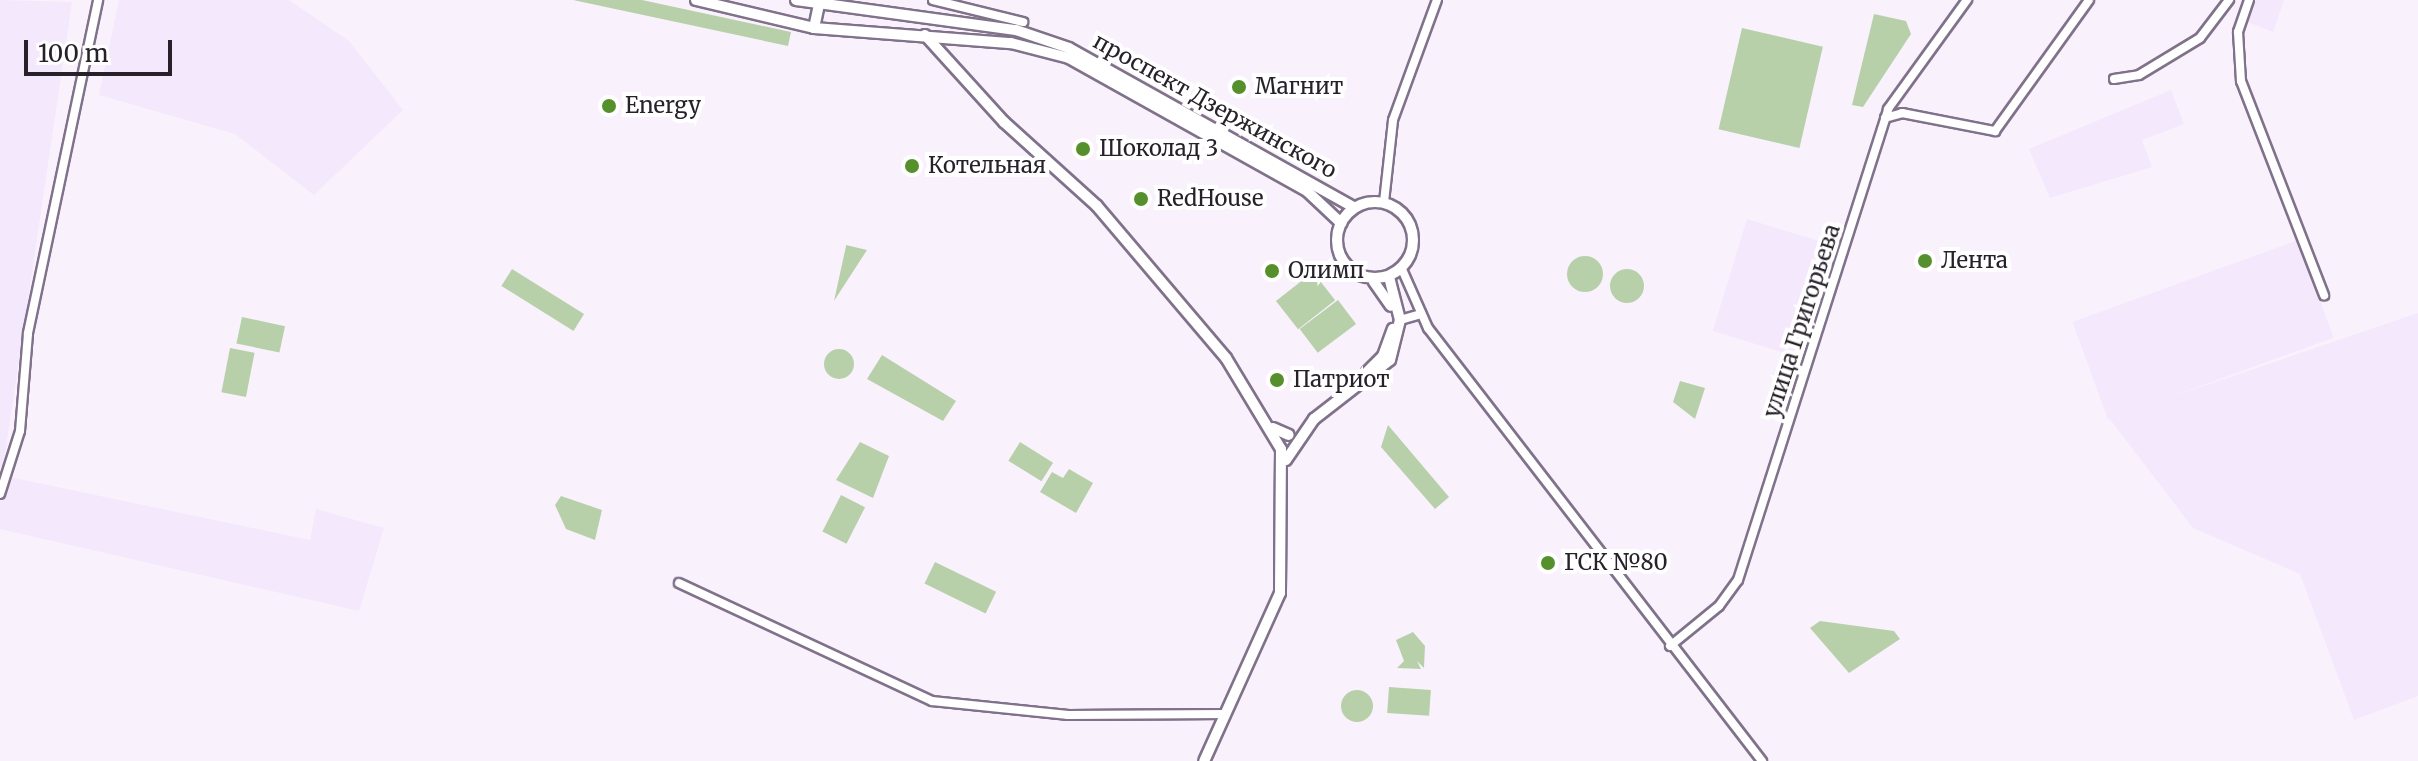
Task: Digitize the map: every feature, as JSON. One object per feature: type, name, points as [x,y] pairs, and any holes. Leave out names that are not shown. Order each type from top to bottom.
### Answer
[{"type":"street","points":[[0,494],[20,431],[28,333],[98,0]]},
{"type":"street","name":"проспект Дзержинского","points":[[696,0],[814,28],[943,36],[1069,58],[1307,191],[1341,223]]},
{"type":"street","name":"проспект Дзержинского","points":[[796,0],[1016,30],[1069,48],[1354,207]]},
{"type":"street","points":[[933,0],[1023,22]]},
{"type":"street","points":[[1384,202],[1393,120],[1437,0]]},
{"type":"street","name":"улица Григорьева","points":[[1670,646],[1719,606],[1738,580],[1885,118],[1967,0]]},
{"type":"street","points":[[1885,118],[1902,113],[1995,131],[2089,0]]},
{"type":"street","points":[[2114,79],[2139,75],[2200,38],[2229,0]]},
{"type":"street","points":[[2249,0],[2238,32],[2241,81],[2324,295]]},
{"type":"street","points":[[814,28],[819,2]]},
{"type":"street","points":[[925,35],[1097,206],[1226,358],[1273,428],[1281,449],[1284,542]]},
{"type":"street","points":[[942,53],[943,36]]},
{"type":"street","points":[[1281,449],[1289,435],[1383,356],[1394,319],[1374,282],[1341,259],[1341,223],[1354,207],[1384,202]]},
{"type":"street","points":[[1374,282],[1389,277],[1401,267],[1410,252],[1410,225],[1384,202]]},
{"type":"street","points":[[1401,267],[1421,314],[1670,646],[1762,761]]},
{"type":"street","points":[[1204,761],[1280,593],[1287,449],[1314,419],[1384,369],[1400,320],[1389,277]]},
{"type":"street","points":[[1400,320],[1421,314]]},
{"type":"street","points":[[1273,428],[1289,435]]},
{"type":"street","points":[[679,583],[932,701],[1068,715],[1226,714]]},
{"type":"shaded area","points":[[0,0],[72,2],[3,468],[0,467]]},
{"type":"shaded area","points":[[119,0],[289,0],[349,41],[403,110],[314,195],[235,134],[99,95]]},
{"type":"shaded area","points":[[2256,0],[2284,0],[2273,32],[2247,22]]},
{"type":"shaded area","points":[[2171,90],[2184,124],[2142,140],[2152,167],[2050,198],[2029,149]]},
{"type":"shaded area","points":[[1747,219],[1831,245],[1797,357],[1713,331]]},
{"type":"shaded area","points":[[2298,240],[2334,338],[2108,420],[2072,322]]},
{"type":"shaded area","points":[[2418,313],[2418,696],[2354,720],[2300,574],[2193,528],[2109,418]]},
{"type":"shaded area","points":[[0,475],[310,540],[316,509],[384,528],[359,611],[0,529]]},
{"type":"green space","points":[[573,0],[642,0],[791,32],[788,46]]},
{"type":"green space","points":[[1874,14],[1906,21],[1911,34],[1863,107],[1852,105]]},
{"type":"green space","points":[[1742,28],[1823,47],[1799,148],[1719,129]]},
{"type":"green space","points":[[846,246],[867,250],[834,301]]},
{"type":"green space","points":[[1585,256],[1598,261],[1603,274],[1598,287],[1585,292],[1572,287],[1567,274],[1572,261]]},
{"type":"green space","points":[[512,269],[584,314],[573,331],[501,286]]},
{"type":"green space","points":[[1627,269],[1639,274],[1644,286],[1639,298],[1627,303],[1615,298],[1610,286],[1615,274]]},
{"type":"green space","points":[[1313,272],[1335,300],[1298,329],[1276,301]]},
{"type":"green space","points":[[1338,300],[1356,324],[1318,353],[1300,329]]},
{"type":"green space","points":[[242,317],[285,326],[279,353],[236,343]]},
{"type":"green space","points":[[230,348],[255,353],[246,397],[221,392]]},
{"type":"green space","points":[[839,349],[850,353],[854,364],[850,375],[839,379],[828,375],[824,364],[828,353]]},
{"type":"green space","points":[[882,355],[956,401],[943,421],[867,379]]},
{"type":"green space","points":[[1680,381],[1705,388],[1695,419],[1673,402]]},
{"type":"green space","points":[[1388,425],[1449,497],[1435,509],[1381,447]]},
{"type":"green space","points":[[860,442],[889,456],[873,498],[836,480]]},
{"type":"green space","points":[[1020,442],[1053,463],[1041,481],[1008,461]]},
{"type":"green space","points":[[1069,469],[1093,483],[1076,513],[1040,492],[1052,472],[1063,478]]},
{"type":"green space","points":[[841,495],[865,507],[846,544],[822,532]]},
{"type":"green space","points":[[561,496],[602,510],[595,540],[566,529],[555,505]]},
{"type":"green space","points":[[935,562],[996,592],[986,613],[924,584]]},
{"type":"green space","points":[[1820,621],[1894,631],[1900,639],[1849,673],[1810,628]]},
{"type":"green space","points":[[1413,632],[1425,646],[1424,668],[1417,661],[1421,669],[1397,668],[1404,661],[1396,640]]},
{"type":"green space","points":[[1389,687],[1431,690],[1429,716],[1387,713]]},
{"type":"green space","points":[[1357,690],[1369,694],[1373,706],[1369,718],[1357,722],[1345,718],[1341,706],[1345,694]]},
{"type":"place","name":"Магнит","points":[[1239,87]]},
{"type":"place","name":"Energy","points":[[609,106]]},
{"type":"place","name":"Шоколад 3","points":[[1083,149]]},
{"type":"place","name":"Котельная","points":[[912,166]]},
{"type":"place","name":"RedHouse","points":[[1141,199]]},
{"type":"place","name":"Лента","points":[[1925,261]]},
{"type":"place","name":"Олимп","points":[[1272,271]]},
{"type":"place","name":"Патриот","points":[[1277,380]]},
{"type":"place","name":"ГСК №80","points":[[1548,563]]}]
